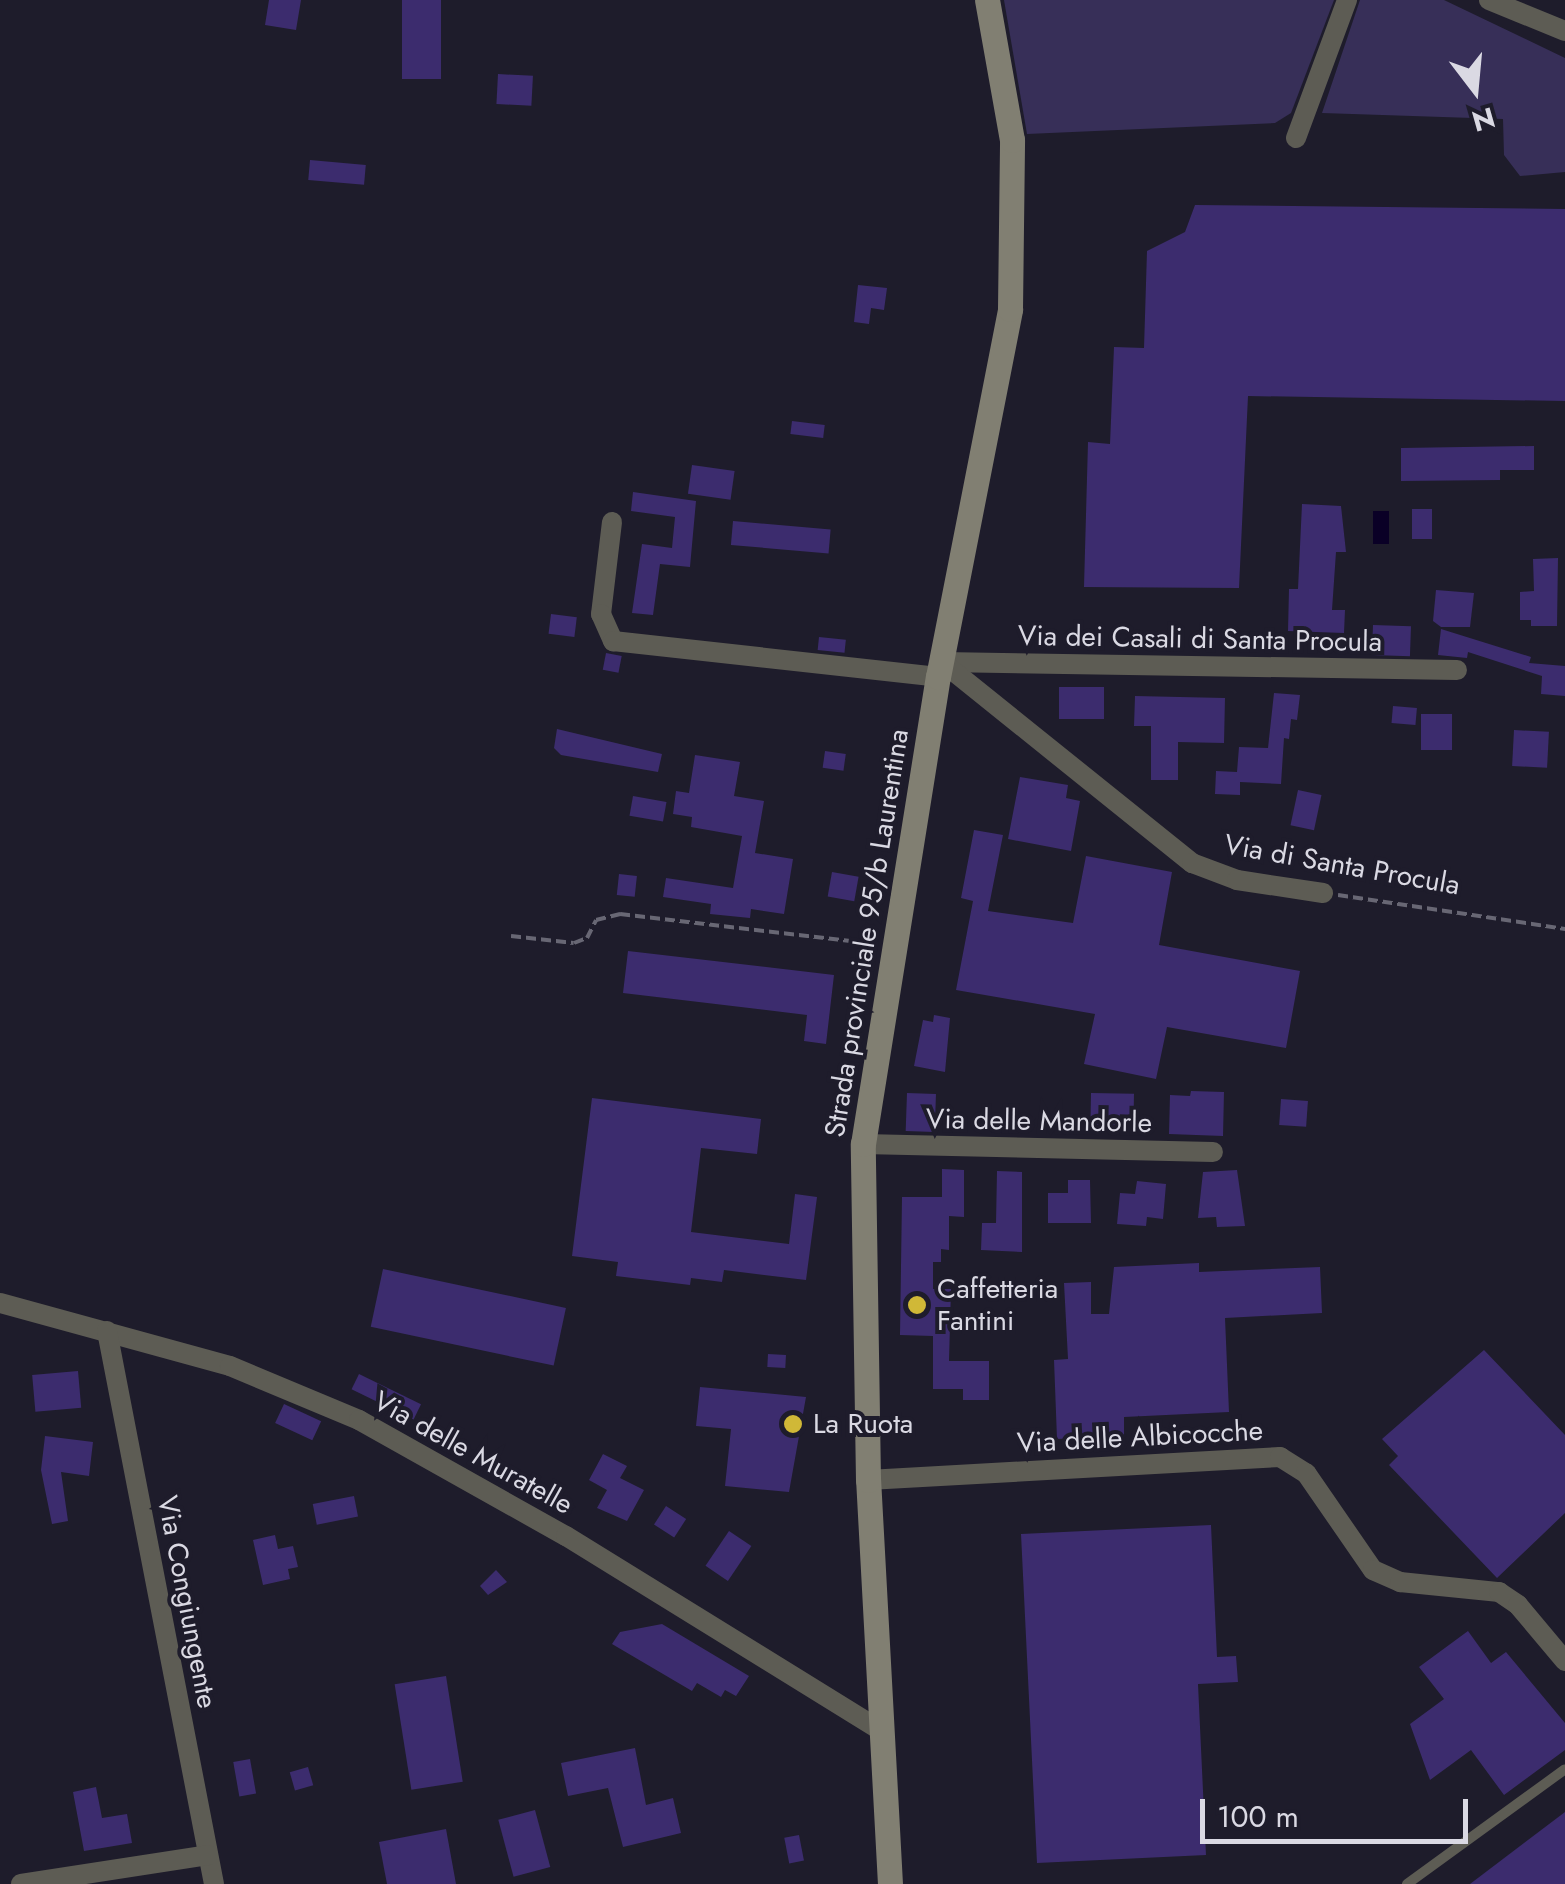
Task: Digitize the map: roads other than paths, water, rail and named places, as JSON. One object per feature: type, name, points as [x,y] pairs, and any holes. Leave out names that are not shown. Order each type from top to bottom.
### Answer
[{"type":"main road","name":"Strada provinciale 95/b Laurentina","points":[[890,1884],[868,1480],[863,1144],[940,670],[994,408],[1013,272],[1012,140],[987,0]]},
{"type":"street","points":[[1296,138],[1347,0]]},
{"type":"street","points":[[1489,0],[1565,31]]},
{"type":"street","name":"Via dei Casali di Santa Procula","points":[[612,522],[601,620],[613,641],[940,670],[1457,670]]},
{"type":"street","name":"Via di Santa Procula","points":[[940,670],[1186,859],[1237,880],[1324,893]]},
{"type":"street","name":"Via delle Mandorle","points":[[863,1144],[1213,1152]]},
{"type":"street","name":"Via delle Muratelle","points":[[0,1303],[255,1375],[359,1420],[566,1536],[882,1731]]},
{"type":"street","name":"Via Congiungente","points":[[106,1331],[214,1884]]},
{"type":"street","name":"Via delle Albicocche","points":[[868,1480],[1280,1457],[1306,1473],[1373,1570],[1400,1582],[1499,1592],[1518,1604],[1565,1661]]},
{"type":"street","points":[[21,1884],[208,1855]]},
{"type":"lane","points":[[1407,1884],[1565,1769]]},
{"type":"place","name":"Caffetteria Fantini","points":[[917,1305]]},
{"type":"place","name":"La Ruota","points":[[793,1424]]}]
